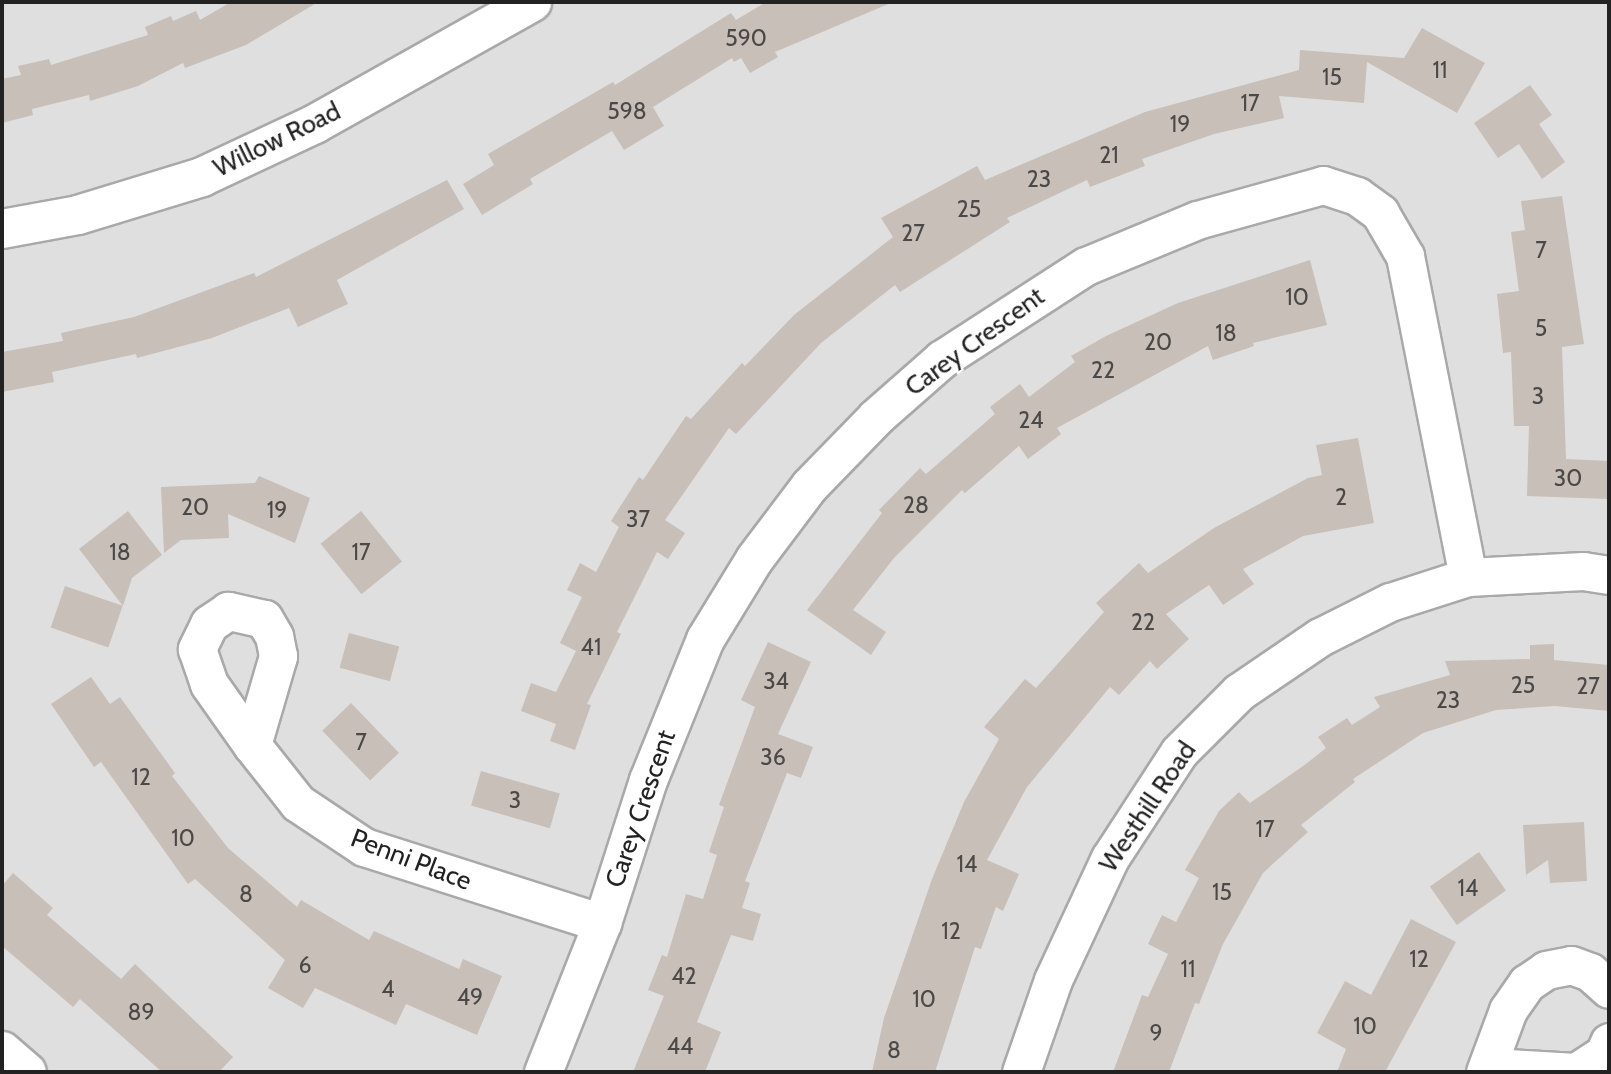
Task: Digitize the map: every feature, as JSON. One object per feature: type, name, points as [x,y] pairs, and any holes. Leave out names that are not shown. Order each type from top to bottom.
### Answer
[{"type":"street","name":"Willow Road","points":[[2,229],[78,215],[202,177],[315,124],[532,2]]},
{"type":"street","name":"Carey Crescent","points":[[543,1072],[602,923],[648,780],[705,639],[754,559],[810,485],[876,418],[942,359],[1010,312],[1086,266],[1197,220],[1323,185],[1357,196],[1380,213],[1405,256],[1468,577]]},
{"type":"street","name":"Westhill Road","points":[[1021,1072],[1053,980],[1110,858],[1179,752],[1239,692],[1320,637],[1390,602],[1468,577],[1583,571],[1609,575]]},
{"type":"street","name":"Penni Place","points":[[253,745],[298,803],[364,847],[602,923]]},
{"type":"street","points":[[1609,989],[1590,972],[1571,965],[1546,970],[1527,984],[1508,1010],[1487,1070],[1576,1072],[1604,1054],[1609,1042]]},
{"type":"street","points":[[2,1050],[27,1072]]},
{"type":"shaded area","points":[[2,2],[1609,2],[1609,1072],[2,1072]]},
{"type":"building","points":[[231,2],[318,2],[246,45],[185,68],[183,63],[138,86],[90,101],[89,95],[32,109],[33,115],[2,123],[2,79],[21,75],[18,66],[49,59],[51,65],[148,35],[145,27],[171,16],[173,21],[196,11],[200,20]]},
{"type":"building","points":[[766,2],[893,2],[775,52],[778,57],[750,73],[741,58],[734,62],[732,58],[653,107],[664,126],[624,150],[612,131],[530,179],[533,184],[482,215],[463,184],[494,165],[488,154],[613,82],[615,85],[731,13],[736,20]]},
{"type":"building","points":[[1422,28],[1485,63],[1457,113],[1367,62],[1364,103],[1279,96],[1284,118],[1214,134],[1142,159],[1145,166],[1090,187],[1087,180],[1007,218],[1010,222],[900,292],[895,285],[821,343],[736,434],[729,428],[665,520],[685,533],[668,559],[657,552],[617,632],[621,634],[587,704],[591,705],[575,750],[550,741],[556,724],[521,711],[531,683],[556,692],[576,651],[560,643],[582,597],[567,590],[580,563],[596,572],[619,527],[611,521],[639,477],[643,480],[686,416],[691,419],[742,363],[745,366],[794,315],[893,237],[881,218],[977,166],[985,180],[1145,112],[1299,70],[1300,50],[1404,58]]},
{"type":"building","points":[[1530,85],[1552,115],[1539,124],[1565,162],[1542,179],[1519,144],[1498,158],[1474,123]]},
{"type":"building","points":[[447,180],[464,209],[337,280],[348,304],[298,327],[289,308],[212,338],[137,358],[136,354],[52,372],[54,382],[2,392],[2,352],[63,341],[61,333],[134,317],[254,273],[256,277]]},
{"type":"building","points":[[1562,196],[1584,344],[1562,347],[1566,459],[1609,461],[1609,499],[1527,496],[1529,426],[1514,426],[1511,352],[1503,353],[1497,294],[1519,291],[1511,232],[1525,230],[1521,201]]},
{"type":"building","points":[[1310,260],[1327,325],[1253,343],[1254,346],[1213,360],[1208,346],[1057,428],[1061,434],[1028,459],[1019,446],[965,493],[962,490],[894,558],[853,610],[886,632],[871,655],[807,610],[882,513],[879,510],[920,468],[926,474],[995,414],[990,407],[1020,384],[1029,397],[1075,362],[1071,356],[1106,336],[1178,303]]},
{"type":"building","points":[[1358,438],[1374,523],[1303,536],[1243,569],[1254,584],[1223,605],[1209,585],[1166,614],[1189,639],[1157,669],[1150,661],[1119,695],[1110,687],[1027,787],[987,860],[1019,874],[1003,911],[996,907],[981,949],[975,947],[935,1072],[872,1072],[884,1018],[932,879],[964,802],[999,739],[984,727],[1025,679],[1036,688],[1104,612],[1096,603],[1139,563],[1148,573],[1214,528],[1308,478],[1322,475],[1316,445]]},
{"type":"building","points":[[259,476],[310,498],[295,543],[228,514],[229,538],[181,540],[164,553],[161,487],[255,483]]},
{"type":"building","points":[[128,511],[162,555],[132,578],[123,606],[79,549]]},
{"type":"building","points":[[361,511],[402,562],[361,594],[321,544]]},
{"type":"building","points":[[65,586],[123,606],[108,647],[51,628]]},
{"type":"building","points":[[349,633],[399,646],[390,681],[340,668]]},
{"type":"building","points":[[768,642],[811,662],[778,734],[813,747],[801,778],[787,773],[745,881],[750,883],[742,908],[761,914],[753,941],[731,935],[697,1022],[721,1032],[705,1072],[633,1072],[664,996],[648,990],[662,955],[667,957],[686,894],[703,899],[717,855],[709,852],[724,807],[719,805],[755,707],[741,700]]},
{"type":"building","points":[[1554,644],[1554,660],[1609,665],[1609,711],[1555,706],[1496,710],[1423,733],[1353,779],[1355,782],[1301,825],[1308,832],[1263,873],[1223,944],[1199,1004],[1195,1003],[1169,1072],[1113,1072],[1142,995],[1148,997],[1168,954],[1148,944],[1162,915],[1176,922],[1199,878],[1185,870],[1219,811],[1239,792],[1250,803],[1306,764],[1326,748],[1318,737],[1347,718],[1352,725],[1380,707],[1374,697],[1450,675],[1445,661],[1530,659],[1530,645]]},
{"type":"building","points":[[91,677],[110,704],[120,697],[175,773],[172,776],[228,848],[297,907],[301,900],[369,940],[374,931],[459,969],[463,959],[502,976],[477,1035],[406,1004],[396,1025],[315,988],[303,1008],[268,988],[285,960],[195,879],[188,884],[101,762],[94,767],[51,704]]},
{"type":"building","points":[[351,703],[399,753],[370,780],[322,731]]},
{"type":"building","points":[[481,771],[560,794],[550,828],[471,806]]},
{"type":"building","points":[[1584,822],[1587,881],[1550,883],[1548,860],[1526,875],[1523,825]]},
{"type":"building","points":[[1479,852],[1506,891],[1457,925],[1430,886]]},
{"type":"building","points":[[13,873],[53,908],[47,915],[121,979],[135,964],[233,1057],[219,1072],[162,1072],[80,999],[73,1007],[2,946],[2,886]]},
{"type":"building","points":[[1411,919],[1456,942],[1385,1072],[1337,1072],[1346,1049],[1317,1033],[1345,981],[1371,995]]}]
